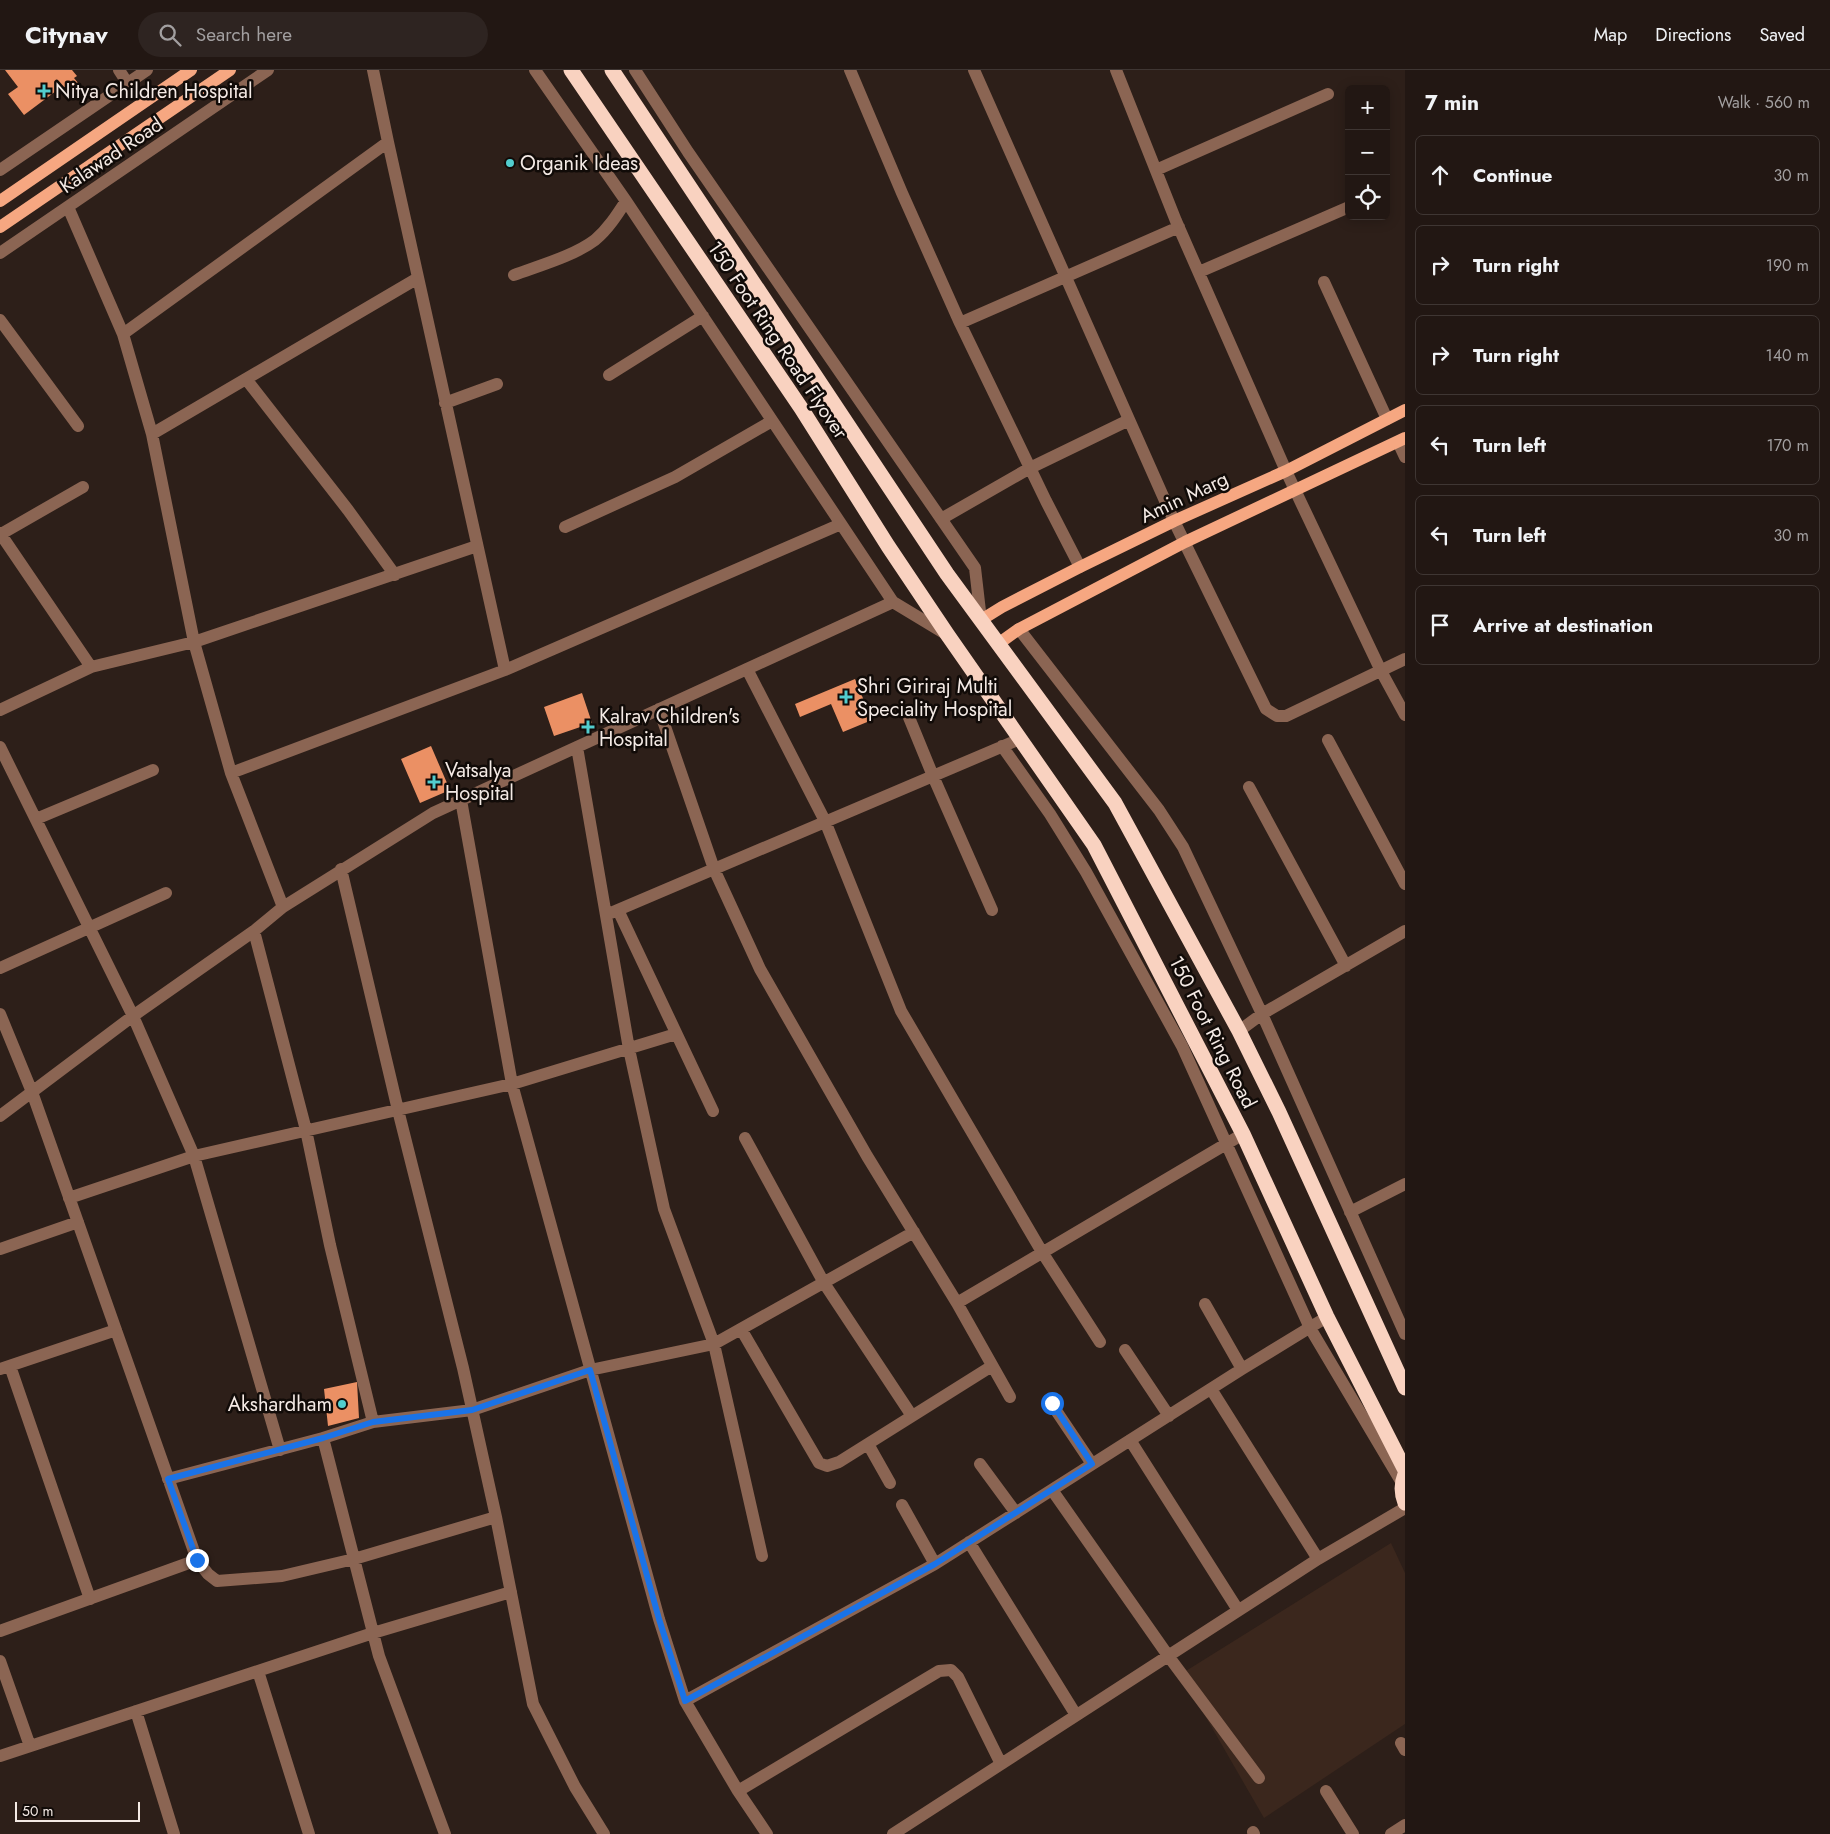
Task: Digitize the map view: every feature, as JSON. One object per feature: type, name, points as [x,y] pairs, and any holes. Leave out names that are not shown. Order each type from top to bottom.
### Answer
[{"type":"highway","name":"150 Foot Ring Road Flyover","points":[[571,70],[801,408],[888,546],[947,634]]},
{"type":"highway","name":"150 Foot Ring Road Flyover","points":[[612,70],[946,574],[981,620]]},
{"type":"highway","name":"150 Foot Ring Road","points":[[981,620],[1115,803],[1239,1031],[1279,1112],[1405,1388]]},
{"type":"highway","name":"150 Foot Ring Road","points":[[947,634],[1094,845],[1243,1134],[1327,1317],[1404,1476],[1402,1496],[1405,1503]]},
{"type":"main road","points":[[0,200],[191,70]]},
{"type":"main road","points":[[0,227],[230,70]]},
{"type":"main road","name":"Amin Marg","points":[[981,620],[1002,607],[1080,567],[1174,521],[1286,471],[1405,410]]},
{"type":"main road","name":"Amin Marg","points":[[998,644],[1020,630],[1184,542],[1401,440]]},
{"type":"street","points":[[119,70],[128,84]]},
{"type":"street","points":[[0,170],[147,70]]},
{"type":"street","name":"Kalawad Road","points":[[0,253],[268,70]]},
{"type":"street","points":[[372,70],[505,670]]},
{"type":"street","points":[[535,70],[626,201],[893,602],[947,634]]},
{"type":"street","points":[[850,70],[960,323],[1080,567]]},
{"type":"street","points":[[974,70],[1067,276],[1174,521],[1266,709],[1276,716],[1286,716],[1405,659]]},
{"type":"street","points":[[1116,70],[1179,227],[1286,471],[1381,671],[1405,715]]},
{"type":"street","points":[[641,72],[688,152],[975,568],[981,620]]},
{"type":"street","points":[[1156,170],[1328,94]]},
{"type":"street","points":[[123,334],[388,142]]},
{"type":"street","points":[[514,274],[560,258],[594,241],[608,228],[626,201]]},
{"type":"street","points":[[68,207],[123,334],[152,434],[194,642],[230,773],[283,907]]},
{"type":"street","points":[[1199,272],[1345,209]]},
{"type":"street","points":[[960,323],[1179,227]]},
{"type":"street","points":[[152,434],[418,278]]},
{"type":"street","points":[[1324,282],[1387,419]]},
{"type":"street","points":[[609,375],[703,316]]},
{"type":"street","points":[[0,320],[78,426]]},
{"type":"street","points":[[246,379],[348,510],[394,575]]},
{"type":"street","points":[[445,403],[497,384]]},
{"type":"street","points":[[566,527],[675,476],[772,420]]},
{"type":"street","points":[[941,519],[1030,468],[1129,420]]},
{"type":"street","points":[[1401,440],[1405,457]]},
{"type":"street","points":[[83,487],[1,533],[91,667]]},
{"type":"street","points":[[230,773],[505,670],[841,524]]},
{"type":"street","points":[[0,710],[91,667],[194,642],[477,546]]},
{"type":"street","points":[[0,1116],[133,1016],[254,931],[283,907],[341,869],[434,813],[893,602]]},
{"type":"street","points":[[1020,630],[1160,810],[1183,847],[1262,1014],[1405,1334]]},
{"type":"street","points":[[747,668],[825,821],[901,1011],[1042,1252],[1100,1342]]},
{"type":"street","points":[[659,709],[714,869],[760,969],[867,1156],[957,1303],[1010,1397]]},
{"type":"street","points":[[908,715],[992,910]]},
{"type":"street","points":[[612,913],[1020,739]]},
{"type":"street","points":[[1328,740],[1405,884]]},
{"type":"street","points":[[1002,746],[1050,814],[1086,872],[1182,1046],[1310,1328],[1404,1476]]},
{"type":"street","points":[[0,747],[133,1016],[194,1156],[280,1450]]},
{"type":"street","points":[[576,747],[612,913],[629,1049],[664,1209],[714,1344],[762,1556]]},
{"type":"street","points":[[36,820],[153,770]]},
{"type":"street","points":[[1250,787],[1346,966]]},
{"type":"street","points":[[461,800],[512,1084],[659,1619],[685,1701],[738,1791],[767,1834]]},
{"type":"street","points":[[341,869],[472,1410],[534,1704],[575,1787],[604,1834]]},
{"type":"street","points":[[0,968],[166,893]]},
{"type":"street","points":[[612,913],[676,1034],[713,1111]]},
{"type":"street","points":[[254,931],[306,1130],[330,1245],[373,1422]]},
{"type":"street","points":[[1239,1031],[1262,1014],[1405,931]]},
{"type":"street","points":[[0,1014],[32,1092],[197,1560],[208,1574],[217,1580],[226,1581],[282,1576],[354,1559],[496,1517]]},
{"type":"street","points":[[69,1198],[194,1156],[512,1084],[676,1034]]},
{"type":"street","points":[[957,1303],[1243,1134]]},
{"type":"street","points":[[745,1138],[824,1283],[912,1416]]},
{"type":"street","points":[[1350,1212],[1405,1184]]},
{"type":"street","points":[[0,1249],[78,1222]]},
{"type":"street","points":[[168,1479],[280,1450],[373,1422],[472,1410],[590,1370],[714,1344],[914,1232]]},
{"type":"street","points":[[1205,1304],[1242,1369]]},
{"type":"street","points":[[685,1701],[935,1564],[1327,1317]]},
{"type":"street","points":[[741,1329],[819,1463],[827,1466],[839,1462],[992,1366]]},
{"type":"street","points":[[90,1598],[5,1368],[116,1330]]},
{"type":"street","points":[[1126,1350],[1169,1416]]},
{"type":"street","points":[[1211,1389],[1318,1559]]},
{"type":"street","points":[[1052,1403],[1092,1464]]},
{"type":"street","points":[[323,1438],[378,1656],[445,1834]]},
{"type":"street","points":[[1130,1440],[1238,1610]]},
{"type":"street","points":[[868,1444],[890,1483]]},
{"type":"street","points":[[980,1464],[1016,1513]]},
{"type":"street","points":[[1052,1490],[1168,1657],[1259,1778]]},
{"type":"street","points":[[902,1505],[935,1564]]},
{"type":"street","points":[[901,1832],[1001,1764],[1238,1610],[1318,1559],[1405,1508]]},
{"type":"street","points":[[969,1542],[1076,1715]]},
{"type":"street","points":[[0,1631],[197,1560]]},
{"type":"street","points":[[0,1756],[373,1633],[511,1592]]},
{"type":"street","points":[[0,1661],[30,1746]]},
{"type":"street","points":[[258,1670],[309,1834]]},
{"type":"street","points":[[738,1791],[938,1671],[951,1670],[958,1678],[1001,1764]]},
{"type":"street","points":[[136,1711],[174,1834]]},
{"type":"street","points":[[1326,1790],[1353,1834]]},
{"type":"street","points":[[1391,1834],[1404,1827]]},
{"type":"shaded area","points":[[1391,1543],[1405,1573],[1405,1724],[1264,1818],[1181,1674]]},
{"type":"building","points":[[5,70],[72,70],[77,76],[74,78],[82,88],[68,98],[60,88],[24,115],[8,94],[18,87]]},
{"type":"building","points":[[855,679],[872,720],[843,732],[831,704],[800,717],[795,704]]},
{"type":"building","points":[[582,693],[592,723],[554,736],[544,707]]},
{"type":"building","points":[[431,746],[450,790],[420,803],[401,759]]},
{"type":"building","name":"Akshardham","points":[[357,1382],[359,1418],[328,1426],[324,1389]]},
{"type":"place","name":"Nitya Children Hospital","points":[[44,91]]},
{"type":"place","name":"Organik Ideas","points":[[510,163]]},
{"type":"place","name":"Shri Giriraj Multi Speciality Hospital","points":[[846,697]]},
{"type":"place","name":"Kalrav Children's Hospital","points":[[588,727]]},
{"type":"place","name":"Vatsalya Hospital","points":[[434,782]]},
{"type":"place","name":"Akshardham","points":[[342,1404]]},
{"type":"route","points":[[197,1560],[168,1479],[323,1438],[373,1422],[472,1410],[590,1370],[659,1619],[685,1701],[935,1564],[1092,1464],[1052,1403]]}]
